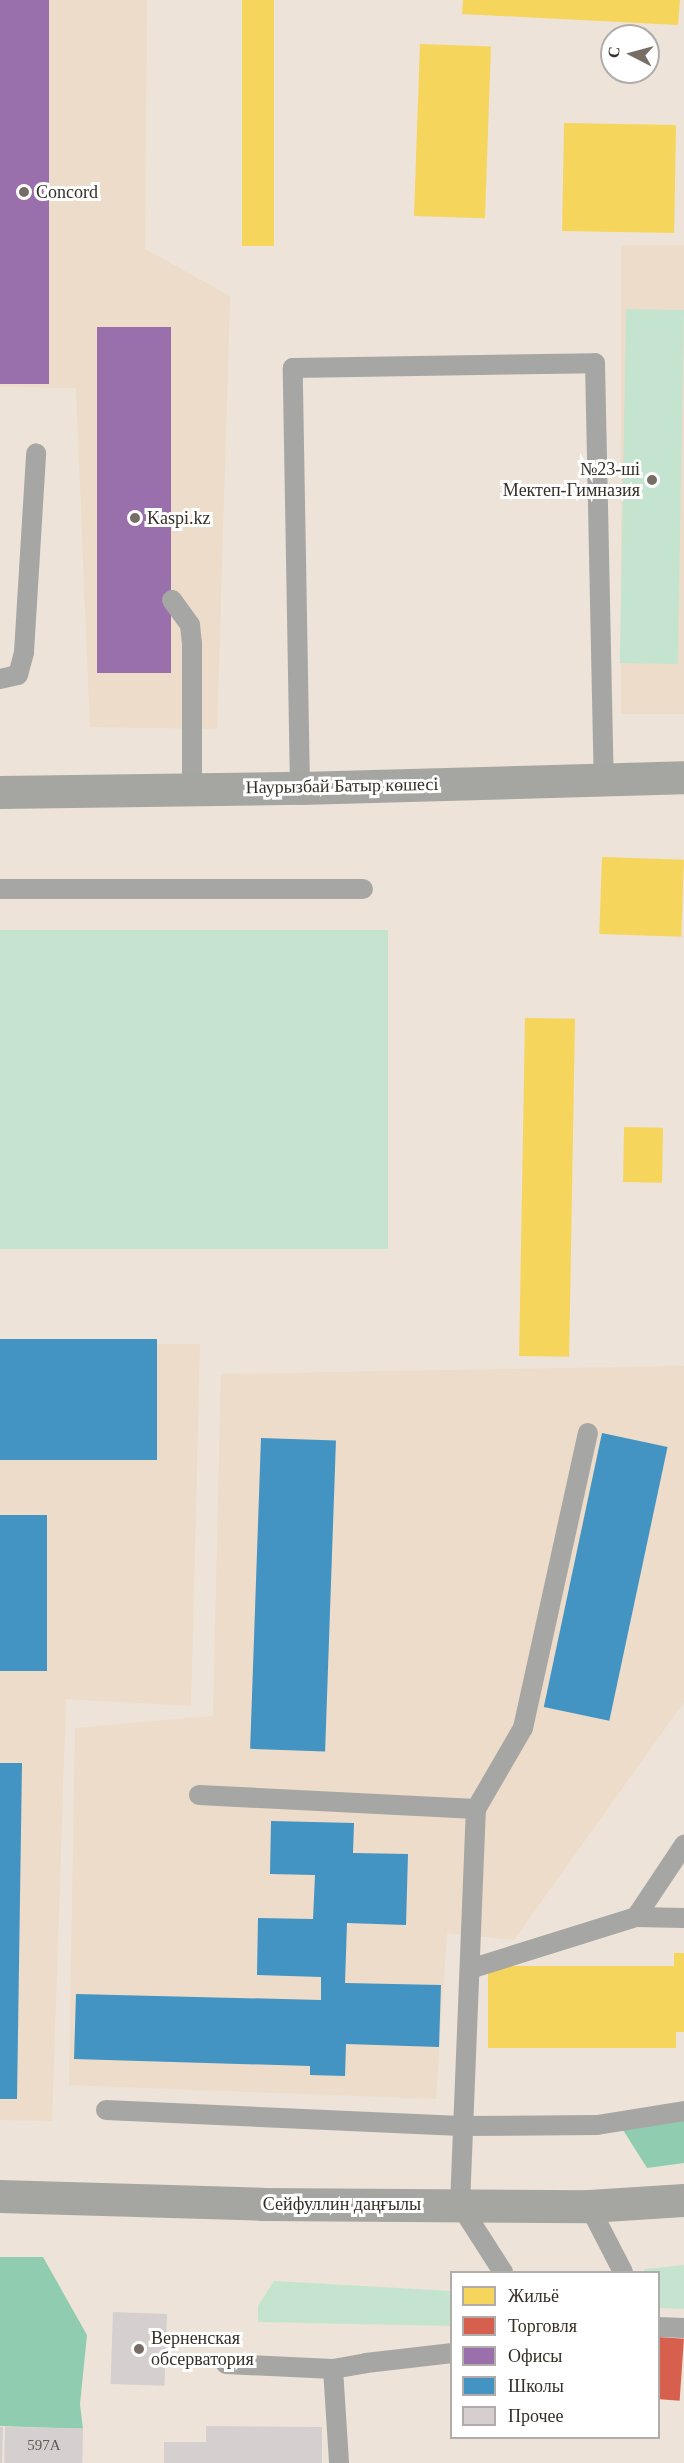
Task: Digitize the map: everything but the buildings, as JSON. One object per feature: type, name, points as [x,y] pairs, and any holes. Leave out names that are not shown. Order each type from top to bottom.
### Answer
[{"type":"main road","name":"Наурызбай Батыр көшесі","points":[[0,792],[300,788],[684,777]]},
{"type":"main road","name":"Сейфуллин даңғылы","points":[[0,2196],[262,2204],[589,2206],[684,2200]]},
{"type":"lane","points":[[300,788],[293,368],[595,363],[604,780]]},
{"type":"lane","points":[[0,679],[18,675],[24,652],[36,453]]},
{"type":"lane","points":[[172,600],[190,625],[192,789]]},
{"type":"lane","points":[[0,889],[363,889]]},
{"type":"lane","points":[[502,2271],[460,2205],[461,2126],[476,1809],[509,1747],[523,1728],[588,1432]]},
{"type":"lane","points":[[199,1795],[476,1809]]},
{"type":"lane","points":[[636,1917],[684,1845]]},
{"type":"lane","points":[[470,1969],[636,1917],[684,1918]]},
{"type":"lane","points":[[106,2110],[461,2126],[597,2125],[684,2111]]},
{"type":"lane","points":[[589,2206],[622,2271]]},
{"type":"lane","points":[[660,2327],[684,2328]]},
{"type":"lane","points":[[226,2364],[333,2369],[450,2353]]},
{"type":"lane","points":[[333,2369],[339,2463]]},
{"type":"shaded area","points":[[0,0],[147,0],[145,249],[230,296],[217,729],[90,727],[76,388],[0,387]]},
{"type":"shaded area","name":"№23-ші Мектеп-Гимназия","points":[[621,245],[684,245],[684,714],[621,714]]},
{"type":"shaded area","points":[[0,1344],[200,1344],[191,1706],[66,1699],[52,2121],[0,2120]]},
{"type":"shaded area","points":[[684,1366],[684,1702],[514,1940],[447,1933],[436,2099],[69,2085],[75,1728],[213,1716],[221,1374]]},
{"type":"green space","name":"№23-ші Мектеп-Гимназия","points":[[626,309],[684,310],[678,664],[620,663]]},
{"type":"green space","points":[[0,930],[388,930],[388,1249],[0,1249]]},
{"type":"green space","points":[[684,2119],[684,2163],[647,2168],[623,2130]]},
{"type":"green space","points":[[0,2257],[43,2257],[87,2335],[80,2404],[83,2429],[0,2426]]},
{"type":"green space","points":[[684,2265],[684,2309],[660,2308],[660,2271],[645,2271],[644,2269]]},
{"type":"green space","points":[[274,2281],[450,2291],[450,2326],[258,2322],[258,2306]]},
{"type":"place","name":"Concord","points":[[24,192]]},
{"type":"place","name":"№23-ші Мектеп-Гимназия","points":[[652,480]]},
{"type":"place","name":"Kaspi.kz","points":[[135,518]]},
{"type":"place","name":"Верненская обсерватория","points":[[139,2349]]}]
